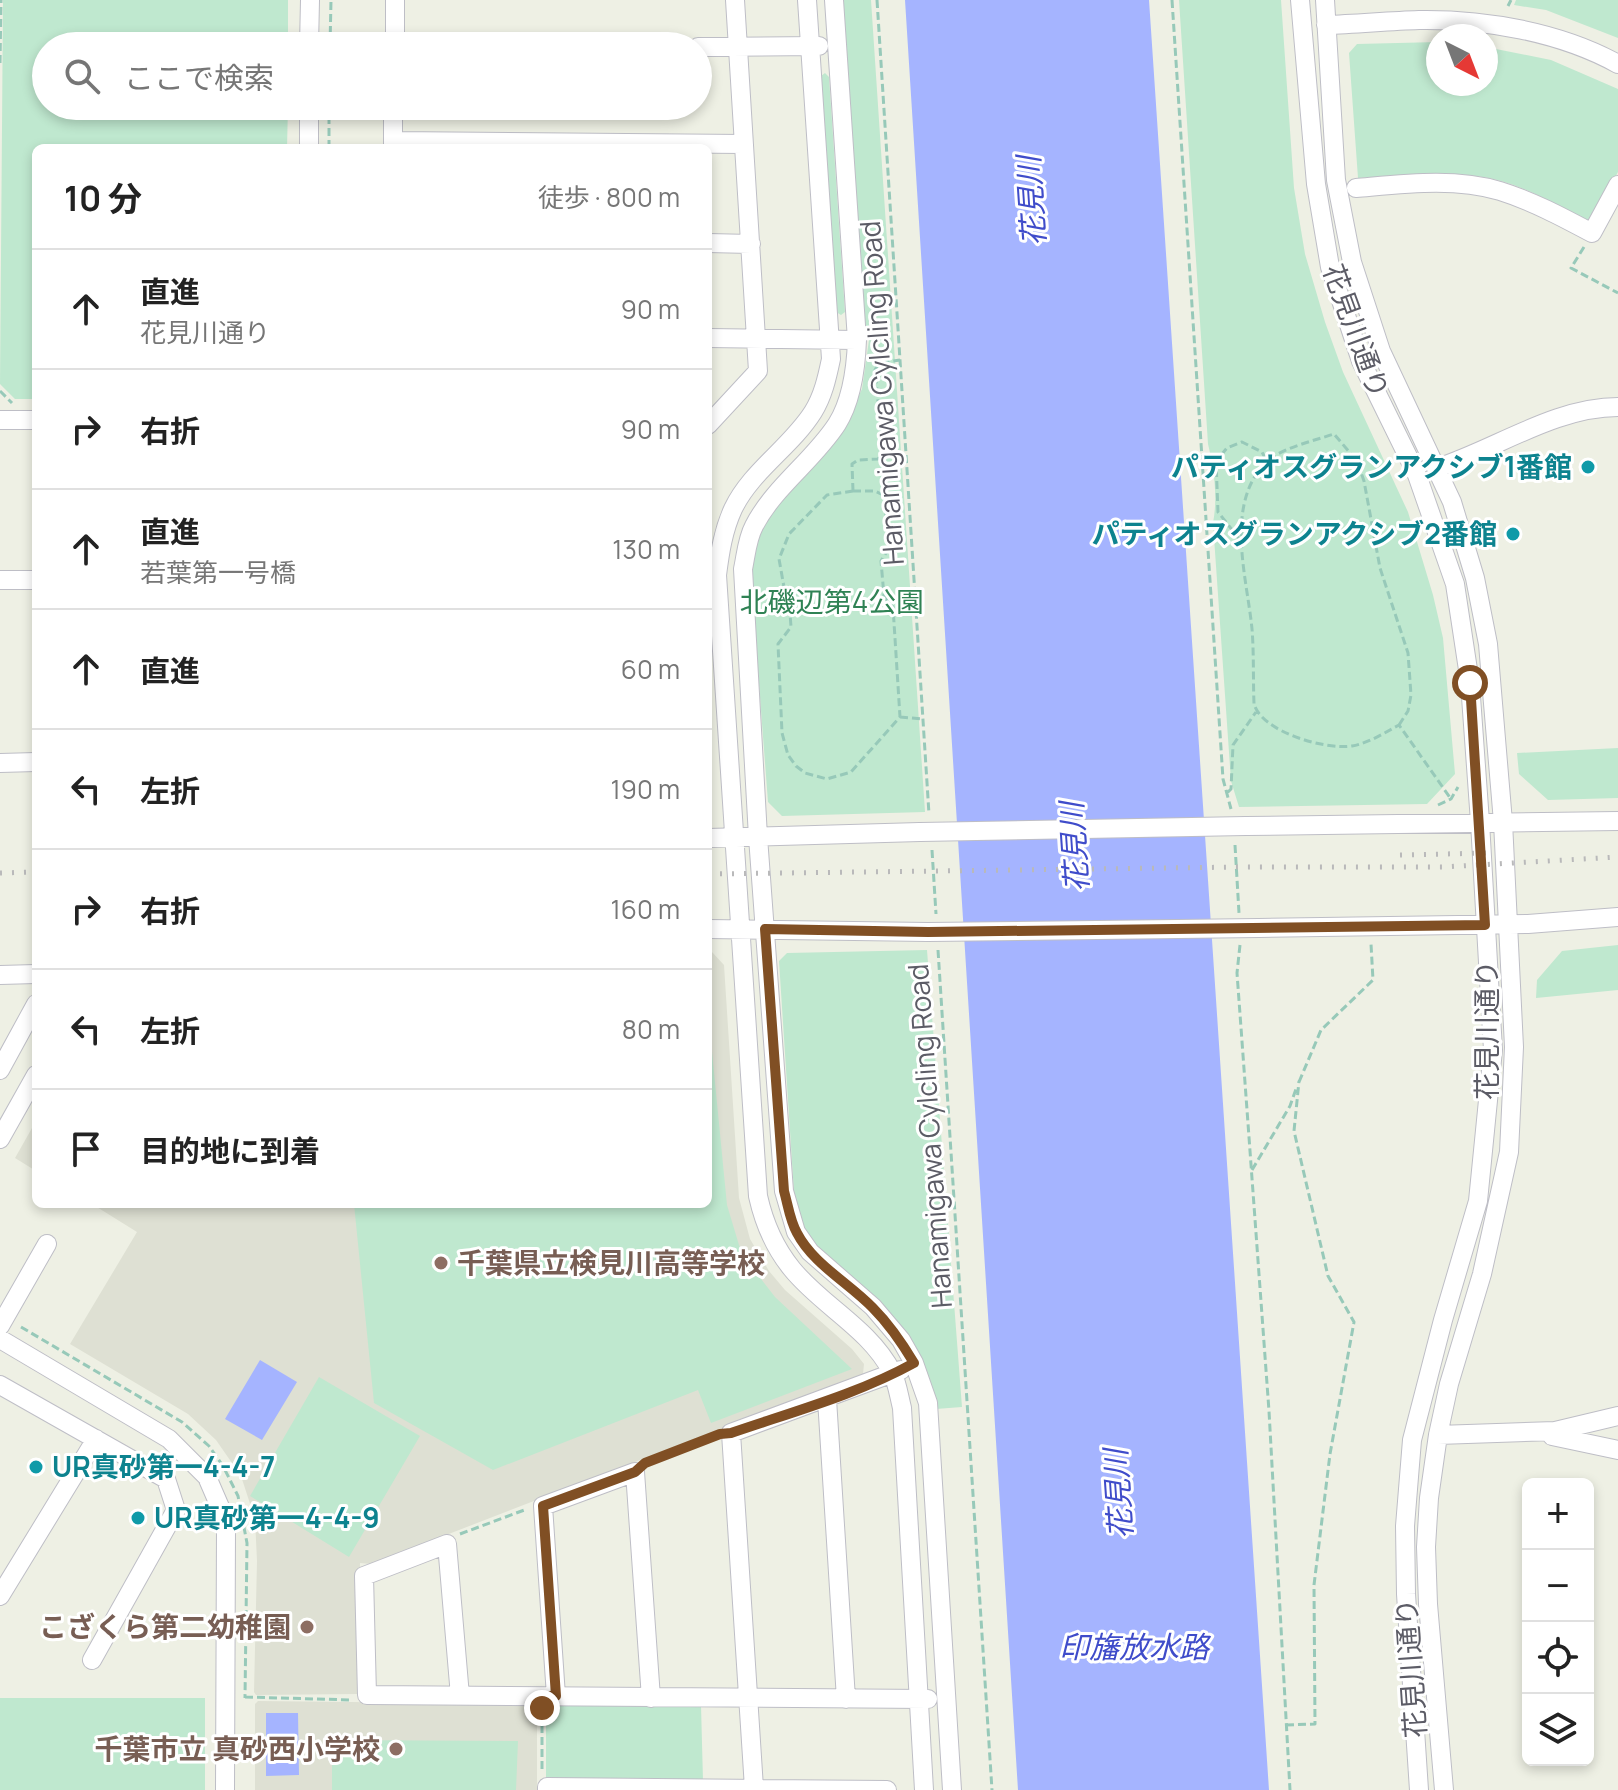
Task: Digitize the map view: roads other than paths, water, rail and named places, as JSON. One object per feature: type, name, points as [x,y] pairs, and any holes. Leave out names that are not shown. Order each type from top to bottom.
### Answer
[{"type":"street","points":[[309,32],[310,0]]},
{"type":"street","points":[[395,0],[395,32]]},
{"type":"street","points":[[712,421],[758,371],[735,0]]},
{"type":"street","points":[[807,0],[831,359],[827,380],[812,414],[748,486],[734,507],[721,538],[717,575],[733,838],[758,1196],[764,1221],[777,1249],[793,1271],[855,1326],[880,1354],[893,1374],[902,1408],[924,1790]]},
{"type":"street","points":[[834,0],[857,340],[852,384],[836,424],[768,503],[752,529],[743,569],[758,837],[784,1191],[789,1212],[796,1232],[810,1252],[873,1307],[901,1340],[914,1363],[928,1403],[952,1790]]},
{"type":"street","name":"花見川通り","points":[[1300,0],[1316,184],[1330,267],[1361,361],[1417,475],[1455,584],[1470,683],[1480,822],[1493,1050],[1478,1201],[1412,1440],[1405,1526],[1406,1594],[1419,1790]]},
{"type":"street","name":"花見川通り","points":[[1325,0],[1336,180],[1352,262],[1381,351],[1452,502],[1475,578],[1488,644],[1503,822],[1514,1047],[1509,1152],[1482,1274],[1449,1384],[1438,1435],[1426,1547],[1444,1790]]},
{"type":"street","points":[[1326,25],[1420,20],[1504,28],[1565,42],[1618,64]]},
{"type":"street","points":[[712,47],[837,44]]},
{"type":"street","points":[[309,120],[309,144]]},
{"type":"street","points":[[393,120],[393,144]]},
{"type":"street","points":[[712,144],[744,144]]},
{"type":"street","points":[[1356,188],[1436,183],[1498,190],[1542,207],[1592,233],[1618,185]]},
{"type":"street","points":[[712,243],[751,244]]},
{"type":"street","points":[[712,338],[857,340]]},
{"type":"street","points":[[1437,468],[1552,421],[1597,407],[1618,407]]},
{"type":"street","points":[[0,420],[32,420]]},
{"type":"street","points":[[0,580],[32,580]]},
{"type":"street","points":[[0,763],[32,762]]},
{"type":"street","points":[[712,838],[926,839],[1239,822],[1618,821]]},
{"type":"street","points":[[712,929],[934,932],[1509,925],[1618,917]]},
{"type":"street","points":[[0,975],[32,974]]},
{"type":"street","points":[[1,1066],[32,1011]]},
{"type":"street","points":[[0,1139],[32,1082]]},
{"type":"street","points":[[0,1326],[47,1244]]},
{"type":"street","points":[[0,1339],[169,1439],[200,1469],[214,1491],[226,1529],[225,1790]]},
{"type":"street","points":[[754,1788],[731,1433],[893,1374],[914,1363]]},
{"type":"street","points":[[0,1385],[166,1479],[176,1510],[92,1660]]},
{"type":"street","points":[[827,1399],[846,1699]]},
{"type":"street","points":[[1438,1435],[1555,1431],[1618,1416]]},
{"type":"street","points":[[1517,1434],[1554,1436],[1618,1450]]},
{"type":"street","points":[[0,1596],[96,1439]]},
{"type":"street","points":[[549,1696],[543,1506],[635,1472],[651,1698]]},
{"type":"street","points":[[460,1696],[447,1544],[364,1576],[367,1695],[460,1696],[549,1696],[651,1698],[947,1699]]},
{"type":"street","points":[[547,1789],[887,1790]]},
{"type":"water","name":"印旛放水路","points":[[905,0],[1149,0],[1269,1790],[1018,1790]]},
{"type":"water","points":[[260,1360],[297,1382],[262,1440],[225,1419]]},
{"type":"water","points":[[266,1713],[298,1713],[299,1775],[266,1776]]},
{"type":"railway","points":[[1400,855],[1488,853]]},
{"type":"railway","points":[[712,874],[1442,867],[1618,857]]},
{"type":"railway","points":[[0,873],[32,872]]},
{"type":"place","name":"パティオスグランアクシブ1番館","points":[[1588,467]]},
{"type":"place","name":"パティオスグランアクシブ2番館","points":[[1513,534]]},
{"type":"place","name":"千葉県立検見川高等学校","points":[[441,1263]]},
{"type":"place","name":"UR真砂第一4-4-7","points":[[36,1467]]},
{"type":"place","name":"UR真砂第一4-4-9","points":[[138,1518]]},
{"type":"place","name":"こざくら第二幼稚園","points":[[307,1627]]},
{"type":"place","name":"千葉市立 真砂西小学校","points":[[396,1749]]},
{"type":"water label","name":"花見川","points":[[1032,201]]},
{"type":"water label","name":"花見川","points":[[1075,847]]},
{"type":"water label","name":"花見川","points":[[1119,1494]]},
{"type":"park label","name":"北磯辺第4公園","points":[[832,602]]}]
